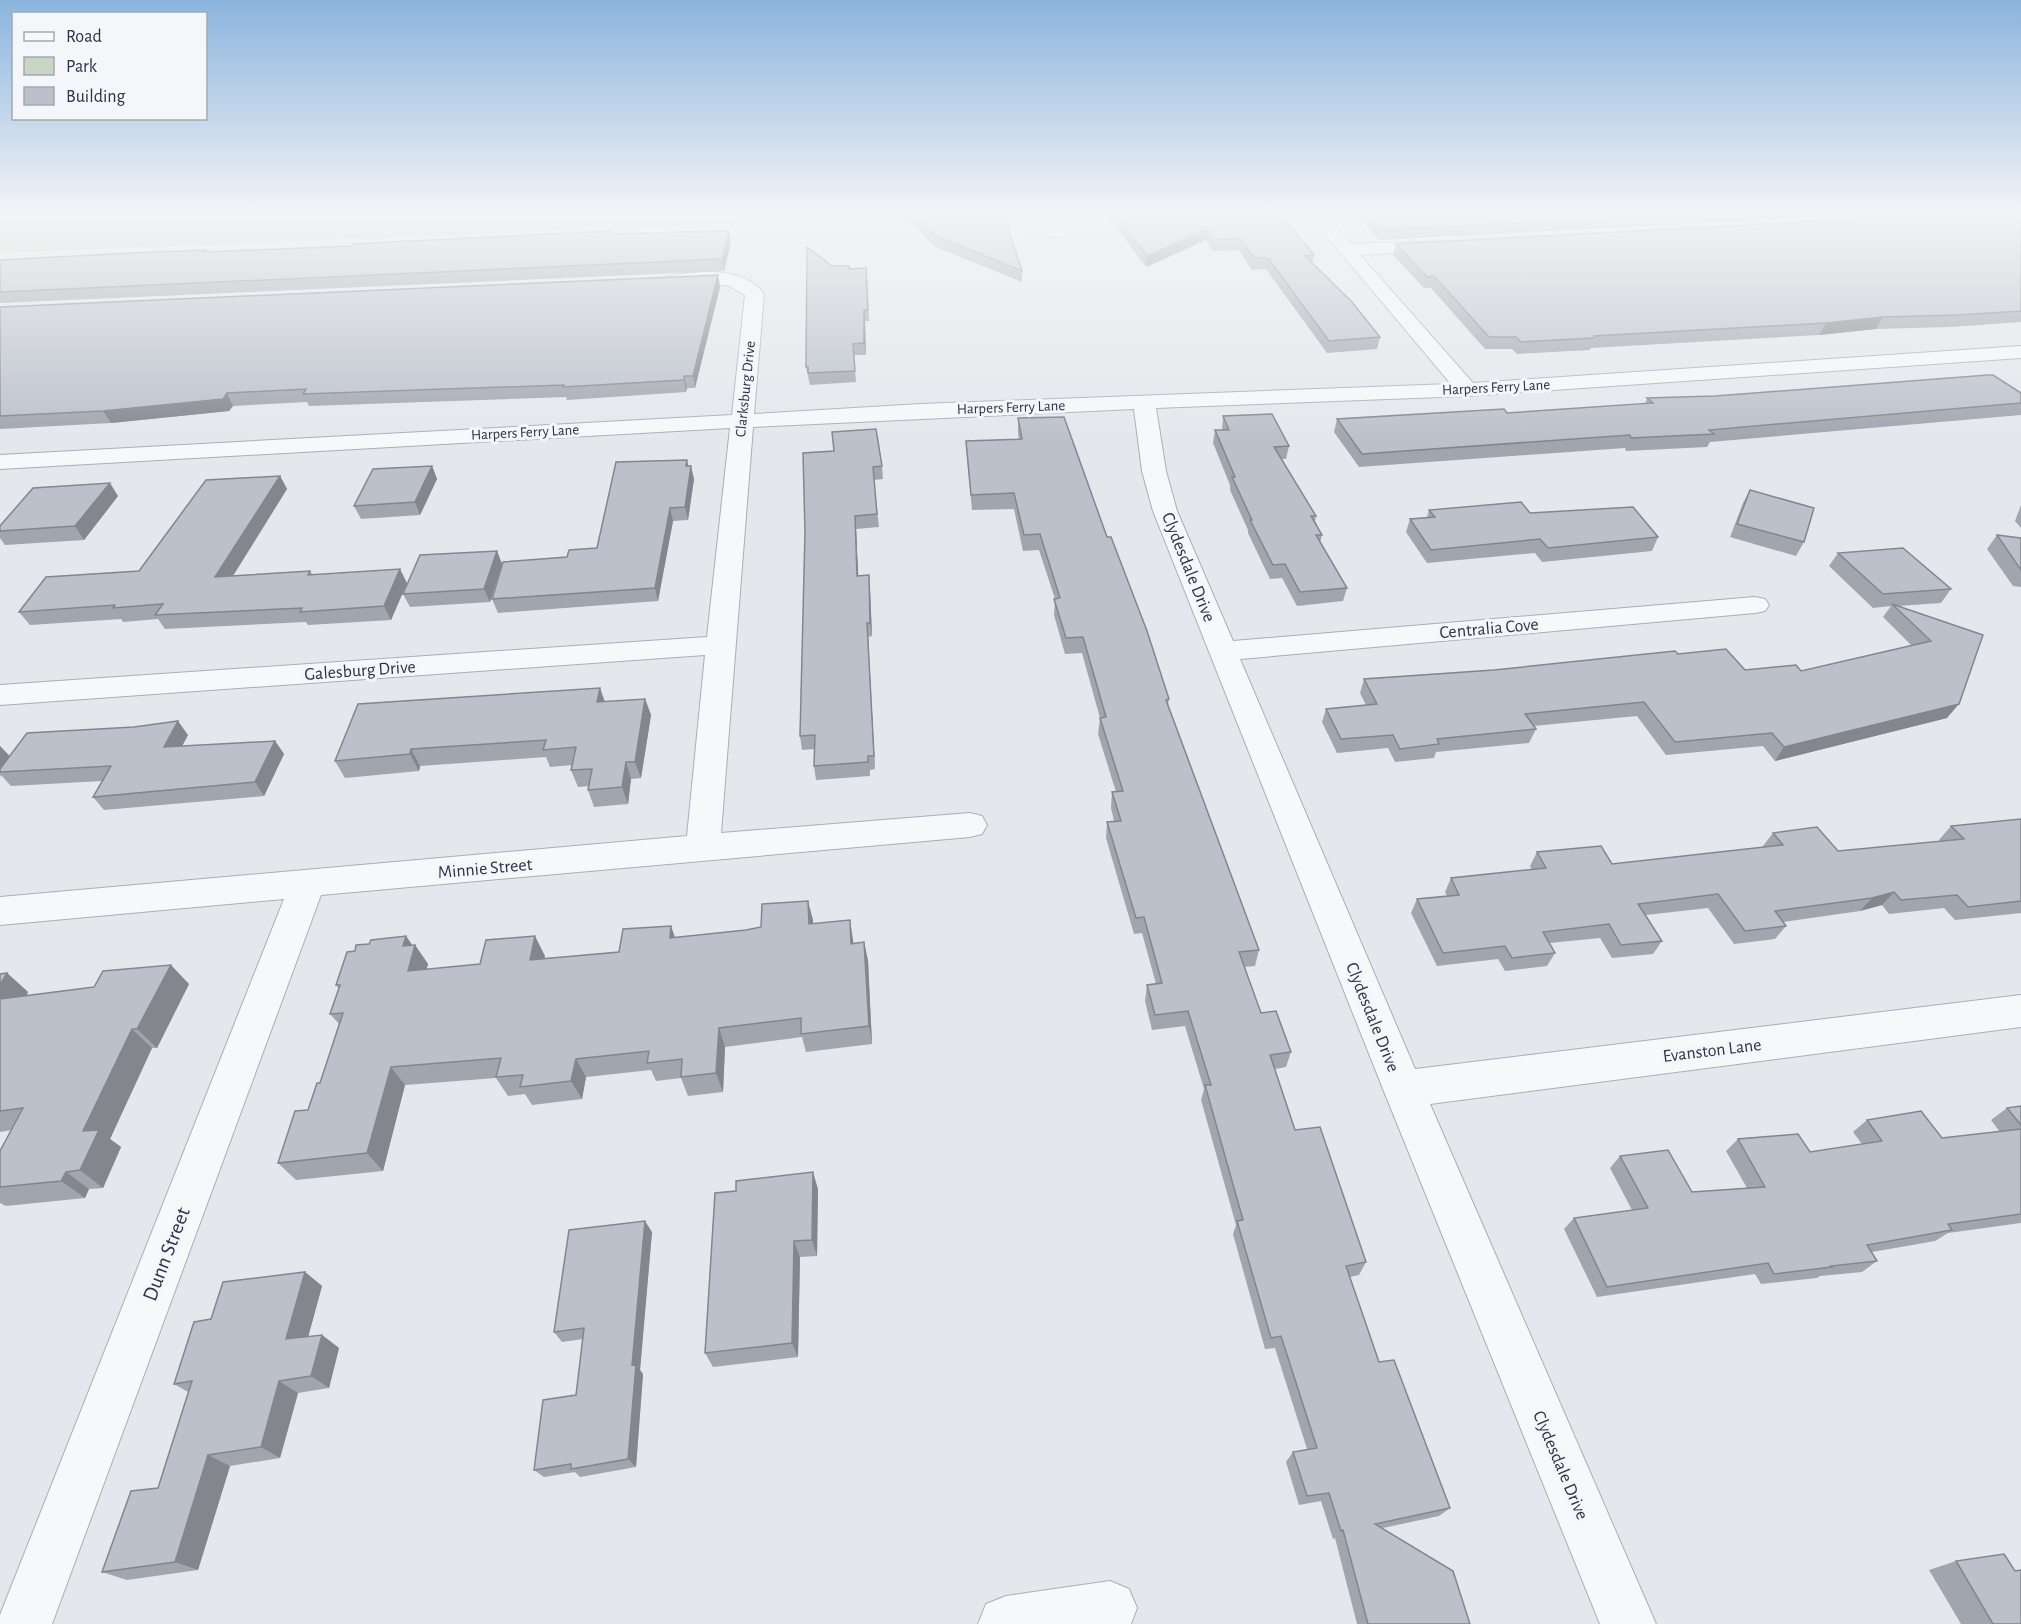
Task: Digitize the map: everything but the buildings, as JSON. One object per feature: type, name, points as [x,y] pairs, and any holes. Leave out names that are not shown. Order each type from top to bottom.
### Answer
[{"type":"street","name":"Clarksburg Drive","points":[[702,847],[755,294],[751,290]]},
{"type":"street","points":[[1380,290],[1467,390]]},
{"type":"street","name":"Harpers Ferry Lane","points":[[0,462],[742,420],[1467,390],[2021,352]]},
{"type":"street","name":"Clydesdale Drive","points":[[1144,402],[1154,471],[1165,511],[1402,1089],[1628,1624]]},
{"type":"street","name":"Centralia Cove","points":[[1224,651],[1755,605]]},
{"type":"street","name":"Galesburg Drive","points":[[0,695],[720,645]]},
{"type":"street","name":"Minnie Street","points":[[0,911],[970,825]]},
{"type":"street","name":"Dunn Street","points":[[24,1624],[307,885]]},
{"type":"street","name":"Evanston Lane","points":[[1402,1089],[2021,1011]]},
{"type":"street","points":[[1006,1624],[1110,1608]]}]
